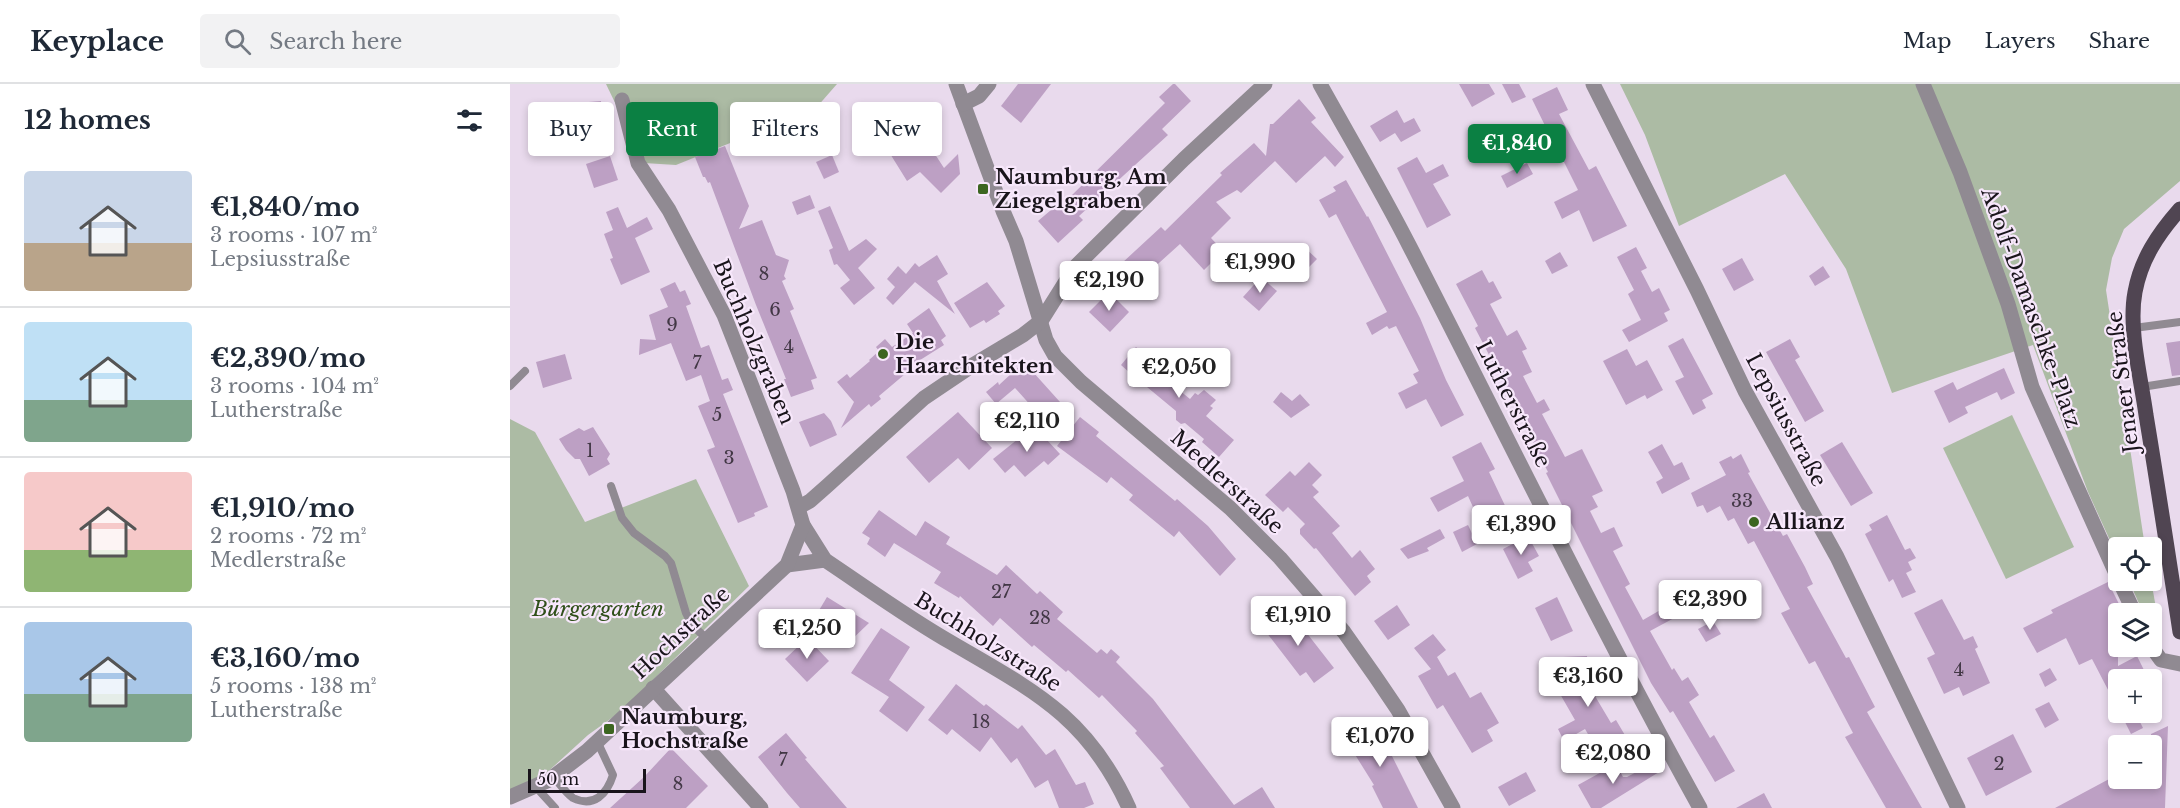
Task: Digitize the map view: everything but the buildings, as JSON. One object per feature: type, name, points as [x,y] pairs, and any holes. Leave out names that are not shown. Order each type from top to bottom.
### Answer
[{"type":"main road","name":"Jenaer Straße","points":[[2180,209],[2152,245],[2139,274],[2134,295],[2134,328],[2142,387],[2180,632]]},
{"type":"street","name":"Medlerstraße","points":[[956,84],[1016,241],[1046,340],[1055,356],[1104,402],[1230,508],[1280,558],[1344,632],[1398,710],[1453,808]]},
{"type":"street","points":[[963,104],[979,96],[989,84]]},
{"type":"street","points":[[799,507],[819,493],[924,398],[1041,321],[1075,267],[1264,84]]},
{"type":"street","name":"Lutherstraße","points":[[1320,84],[1409,245],[1514,455],[1656,729],[1700,808]]},
{"type":"street","name":"Lepsiusstraße","points":[[1593,84],[1697,290],[1744,391],[1837,556],[1958,808]]},
{"type":"street","name":"Adolf-Damaschke-Platz","points":[[1923,84],[1960,172],[2000,282],[2032,387],[2108,555]]},
{"type":"street","name":"Buchholzgraben","points":[[622,100],[638,163],[669,210],[724,315],[799,507]]},
{"type":"street","name":"Buchholzstraße","points":[[799,507],[803,525],[825,560],[893,607],[1040,696],[1064,714],[1103,759],[1129,808]]},
{"type":"street","name":"Hochstraße","points":[[510,797],[553,776],[597,741],[786,564],[803,525]]},
{"type":"street","points":[[786,564],[825,560]]},
{"type":"street","points":[[2159,657],[2161,660],[2180,664]]},
{"type":"street","points":[[652,688],[761,808]]},
{"type":"lane","points":[[2134,328],[2180,322]]},
{"type":"lane","points":[[510,386],[525,371]]},
{"type":"lane","points":[[2142,387],[2180,381]]},
{"type":"lane","points":[[610,486],[622,518],[634,533],[671,563],[686,613],[692,625],[706,638]]},
{"type":"lane","points":[[553,776],[574,799],[589,805],[599,801],[609,788],[613,775],[597,741]]},
{"type":"lane","points":[[535,786],[555,808]]},
{"type":"green space","points":[[606,84],[837,84],[821,102],[730,102],[730,143],[718,148],[718,102],[626,102],[626,126]]},
{"type":"green space","points":[[1620,84],[2180,84],[2180,181],[2124,229],[2112,258],[2106,290],[2143,537],[2108,537],[2088,492],[2033,345],[1892,393],[1846,269],[1785,174],[1679,226],[1645,135]]},
{"type":"green space","points":[[641,156],[698,156],[676,165],[644,163]]},
{"type":"green space","points":[[2012,415],[2074,547],[2006,579],[1943,448]]},
{"type":"green space","name":"Bürgergarten","points":[[510,419],[535,432],[585,522],[696,479],[749,586],[620,712],[588,735],[542,777],[510,792]]},
{"type":"green space","points":[[2133,591],[2153,591],[2155,603],[2139,603]]},
{"type":"place","name":"Naumburg, Am Ziegelgraben","points":[[983,189]]},
{"type":"place","name":"Die Haarchitekten","points":[[883,354]]},
{"type":"place","name":"Allianz","points":[[1754,522]]},
{"type":"place","name":"Naumburg, Hochstraße","points":[[609,729]]}]
